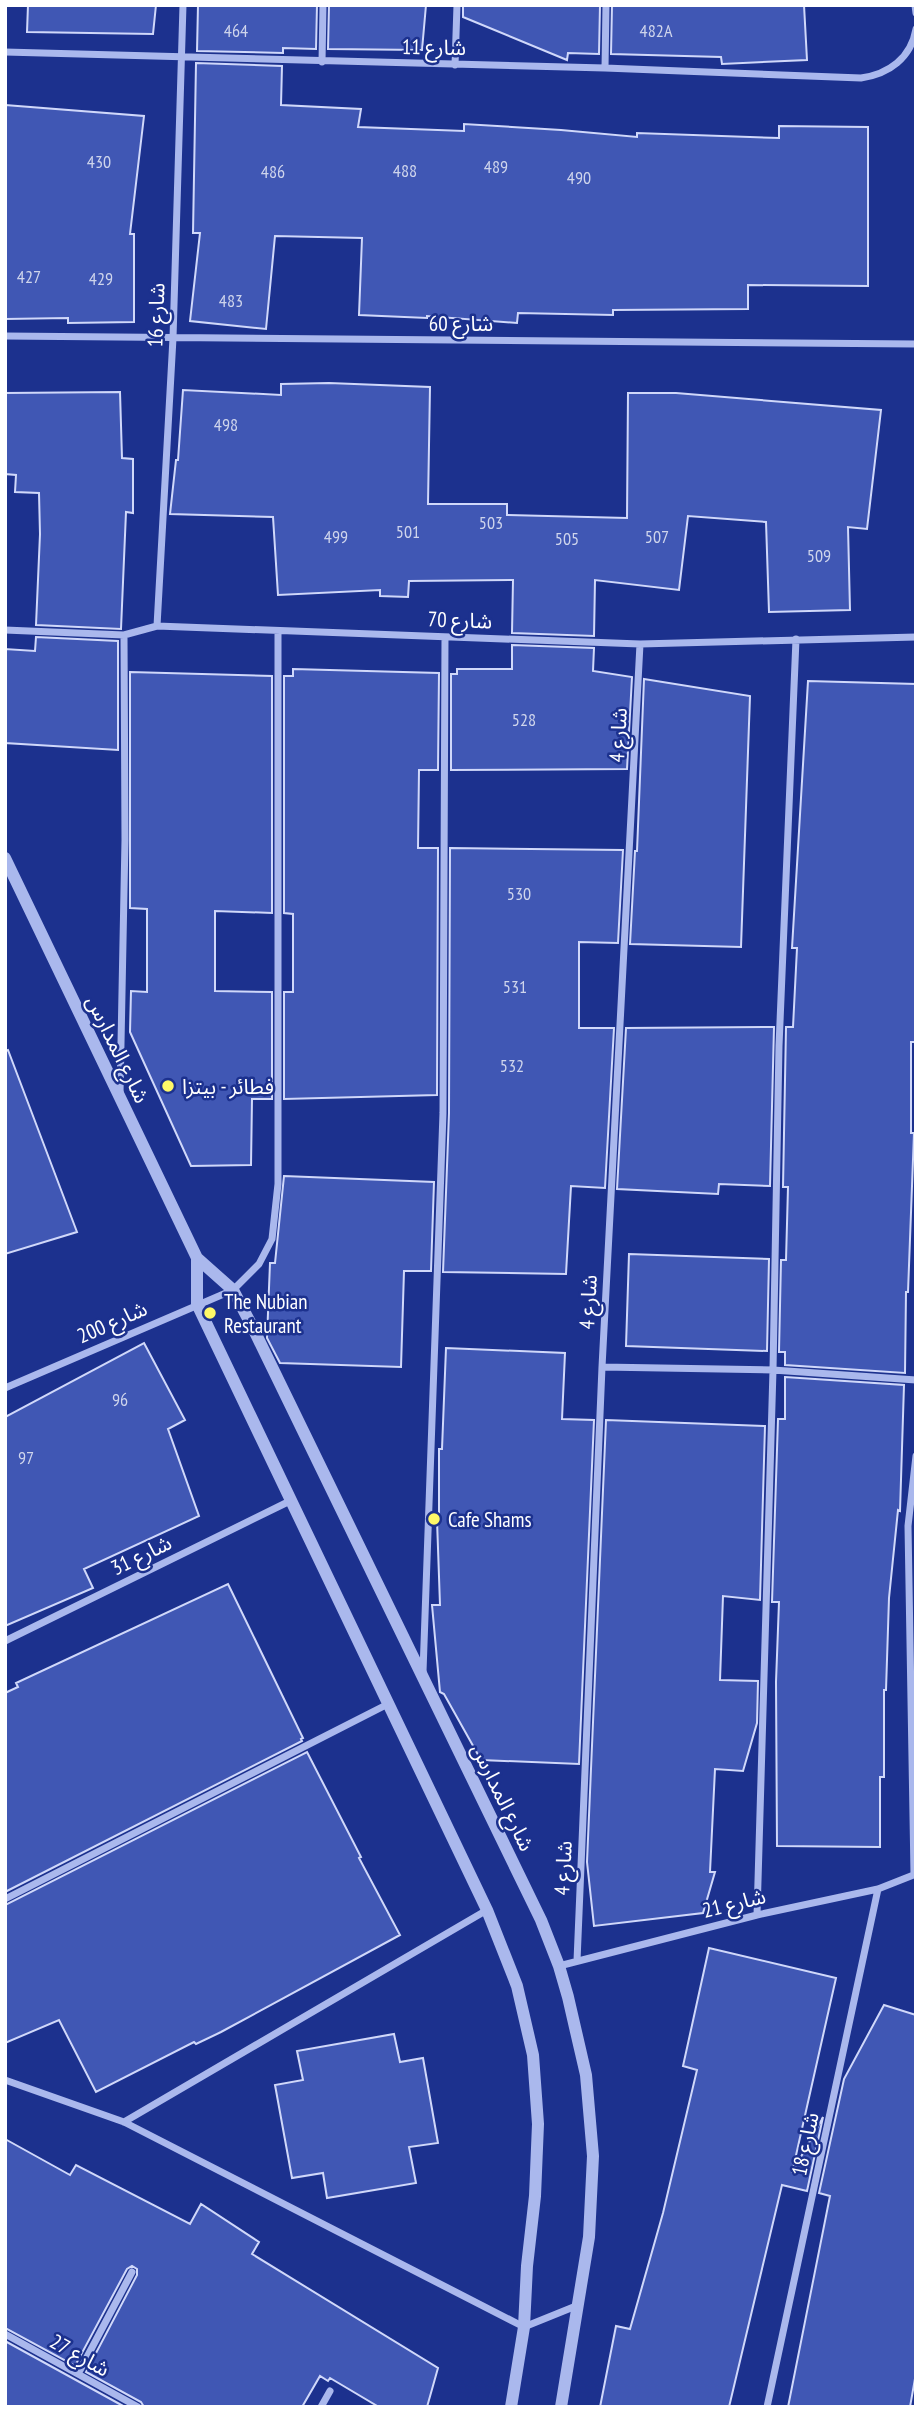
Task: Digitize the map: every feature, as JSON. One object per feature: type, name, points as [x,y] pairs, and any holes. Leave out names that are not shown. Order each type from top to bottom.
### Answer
[{"type":"street","name":"شارع 16","points":[[157,626],[173,338],[183,5]]},
{"type":"street","points":[[322,62],[323,5]]},
{"type":"street","points":[[455,65],[457,5]]},
{"type":"street","points":[[605,68],[606,5]]},
{"type":"street","points":[[915,5],[916,13]]},
{"type":"street","name":"شارع 11","points":[[5,52],[605,68],[861,78],[876,76],[901,60],[909,49],[916,29]]},
{"type":"street","name":"شارع 60","points":[[5,336],[916,344]]},
{"type":"street","name":"شارع 70","points":[[5,630],[124,635],[157,626],[640,644],[916,637]]},
{"type":"street","points":[[233,1290],[259,1264],[272,1239],[278,1184],[278,631]]},
{"type":"street","points":[[120,1098],[125,840],[124,635]]},
{"type":"street","points":[[423,1676],[443,1113],[445,637]]},
{"type":"street","points":[[757,1915],[773,1370],[779,1046],[796,639]]},
{"type":"street","name":"شارع 4","points":[[577,1961],[603,1367],[640,644]]},
{"type":"street","name":"شارع المدارس","points":[[5,858],[11,884],[120,1098],[197,1258],[233,1290],[541,1920],[559,1966],[586,2075],[593,2156],[589,2237],[561,2407]]},
{"type":"street","name":"شارع المدارس","points":[[197,1258],[197,1304],[487,1910],[517,1986],[533,2055],[538,2124],[524,2327],[511,2407]]},
{"type":"street","name":"شارع 200","points":[[5,1388],[233,1290]]},
{"type":"street","points":[[603,1367],[773,1370],[916,1380]]},
{"type":"street","points":[[915,1874],[908,1526],[916,1456]]},
{"type":"street","name":"شارع 31","points":[[5,1641],[292,1500]]},
{"type":"street","points":[[5,1899],[388,1704]]},
{"type":"street","name":"شارع 21","points":[[559,1966],[757,1915],[878,1889],[915,1874]]},
{"type":"street","name":"شارع 18","points":[[767,2407],[878,1889]]},
{"type":"street","points":[[124,2122],[487,1910]]},
{"type":"street","points":[[5,2080],[124,2122],[524,2327],[576,2306]]},
{"type":"street","points":[[78,2374],[132,2272]]},
{"type":"street","name":"شارع 27","points":[[5,2334],[138,2407]]},
{"type":"street","points":[[321,2407],[330,2391]]},
{"type":"building","points":[[28,5],[156,5],[153,34],[27,32]]},
{"type":"building","points":[[198,5],[317,5],[316,49],[283,48],[283,53],[197,51]]},
{"type":"building","points":[[329,5],[426,5],[422,50],[328,49]]},
{"type":"building","points":[[463,5],[600,5],[599,54],[568,53],[567,60],[463,17]]},
{"type":"building","points":[[612,5],[804,5],[807,60],[722,64],[721,57],[611,54]]},
{"type":"building","points":[[196,63],[282,66],[281,105],[361,109],[358,127],[464,131],[464,124],[637,137],[637,133],[779,138],[779,126],[868,127],[868,286],[748,285],[748,309],[613,310],[613,315],[518,313],[517,323],[427,316],[359,315],[362,238],[275,236],[266,329],[190,321],[200,233],[193,233]]},
{"type":"building","points":[[5,105],[144,116],[130,234],[134,234],[134,322],[68,323],[68,318],[5,319]]},
{"type":"building","points":[[281,384],[430,387],[428,504],[507,504],[507,515],[627,518],[628,393],[676,393],[881,410],[867,529],[848,527],[850,610],[769,612],[766,522],[688,516],[679,590],[595,580],[594,636],[512,633],[513,580],[409,581],[408,597],[380,596],[380,590],[278,595],[273,517],[170,514],[178,460],[183,390],[281,395]]},
{"type":"building","points":[[120,392],[122,458],[133,459],[133,513],[126,512],[121,629],[36,625],[39,493],[15,492],[16,475],[5,474],[5,393]]},
{"type":"building","points":[[36,637],[118,641],[118,750],[5,743],[5,649],[35,651]]},
{"type":"building","points":[[512,645],[594,648],[593,671],[632,677],[627,769],[451,770],[451,674],[457,674],[457,669],[512,669]]},
{"type":"building","points":[[293,669],[439,673],[438,770],[419,770],[418,848],[438,848],[437,1095],[284,1099],[284,992],[293,992],[293,914],[284,913],[284,676],[293,676]]},
{"type":"building","points":[[130,672],[272,676],[272,913],[215,911],[215,991],[272,992],[272,1099],[252,1099],[251,1165],[191,1166],[130,1032],[131,991],[147,992],[147,909],[130,908]]},
{"type":"building","points":[[644,679],[750,696],[741,947],[630,944]]},
{"type":"building","points":[[808,681],[916,684],[916,1042],[911,1042],[911,1133],[914,1133],[905,1373],[785,1365],[785,1352],[779,1352],[781,1260],[786,1260],[788,1187],[783,1187],[786,1027],[793,1027],[797,948],[792,948]]},
{"type":"building","points":[[450,848],[623,850],[618,943],[579,942],[579,1028],[614,1028],[605,1188],[571,1186],[566,1274],[443,1272],[449,1113]]},
{"type":"building","points":[[774,1027],[770,1186],[719,1184],[718,1194],[617,1189],[626,1028]]},
{"type":"building","points":[[8,1050],[77,1232],[5,1254],[5,1051]]},
{"type":"building","points":[[284,1176],[434,1182],[431,1271],[404,1271],[401,1367],[280,1363],[267,1338],[270,1263],[275,1263]]},
{"type":"building","points":[[629,1254],[769,1259],[767,1351],[626,1346]]},
{"type":"building","points":[[144,1343],[185,1420],[168,1429],[199,1516],[84,1569],[93,1588],[5,1626],[5,1417]]},
{"type":"building","points":[[446,1348],[565,1353],[562,1419],[594,1420],[579,1764],[481,1760],[444,1694],[440,1692],[432,1605],[440,1605],[437,1520]]},
{"type":"building","points":[[785,1377],[904,1385],[900,1511],[898,1510],[889,1598],[884,1690],[884,1777],[880,1777],[880,1847],[777,1846],[776,1682],[779,1602],[772,1602],[778,1419],[785,1419]]},
{"type":"building","points":[[606,1420],[765,1426],[760,1600],[723,1596],[720,1680],[758,1681],[757,1723],[743,1771],[715,1769],[710,1872],[715,1872],[703,1913],[594,1926],[587,1862]]},
{"type":"building","points":[[228,1584],[303,1738],[302,1741],[5,1892],[5,1693],[18,1687],[16,1683]]},
{"type":"building","points":[[307,1752],[400,1935],[221,2032],[196,2044],[194,2042],[96,2092],[59,2020],[5,2043],[5,1905]]},
{"type":"building","points":[[709,1948],[836,1978],[792,2173],[823,2117],[807,2191],[782,2185],[729,2407],[600,2407],[616,2326],[630,2329],[663,2213],[697,2070],[683,2066]]},
{"type":"building","points":[[884,2005],[916,2015],[916,2373],[910,2407],[788,2407],[830,2196],[819,2193],[844,2079]]},
{"type":"building","points":[[394,2034],[400,2062],[423,2058],[438,2143],[409,2147],[416,2183],[327,2198],[323,2173],[292,2178],[275,2085],[303,2080],[297,2051]]},
{"type":"building","points":[[5,2139],[70,2175],[76,2165],[190,2224],[201,2204],[259,2242],[252,2254],[438,2368],[427,2407],[379,2407],[330,2378],[328,2381],[320,2376],[302,2407],[144,2407],[141,2402],[86,2372],[137,2275],[137,2269],[132,2266],[127,2269],[75,2366],[5,2328]]},
{"type":"building","points":[[5,2341],[125,2407],[5,2407]]},
{"type":"place","name":"فطائر - بيتزا","points":[[168,1086]]},
{"type":"place","name":"The Nubian Restaurant","points":[[210,1313]]},
{"type":"place","name":"Cafe Shams","points":[[434,1519]]}]
